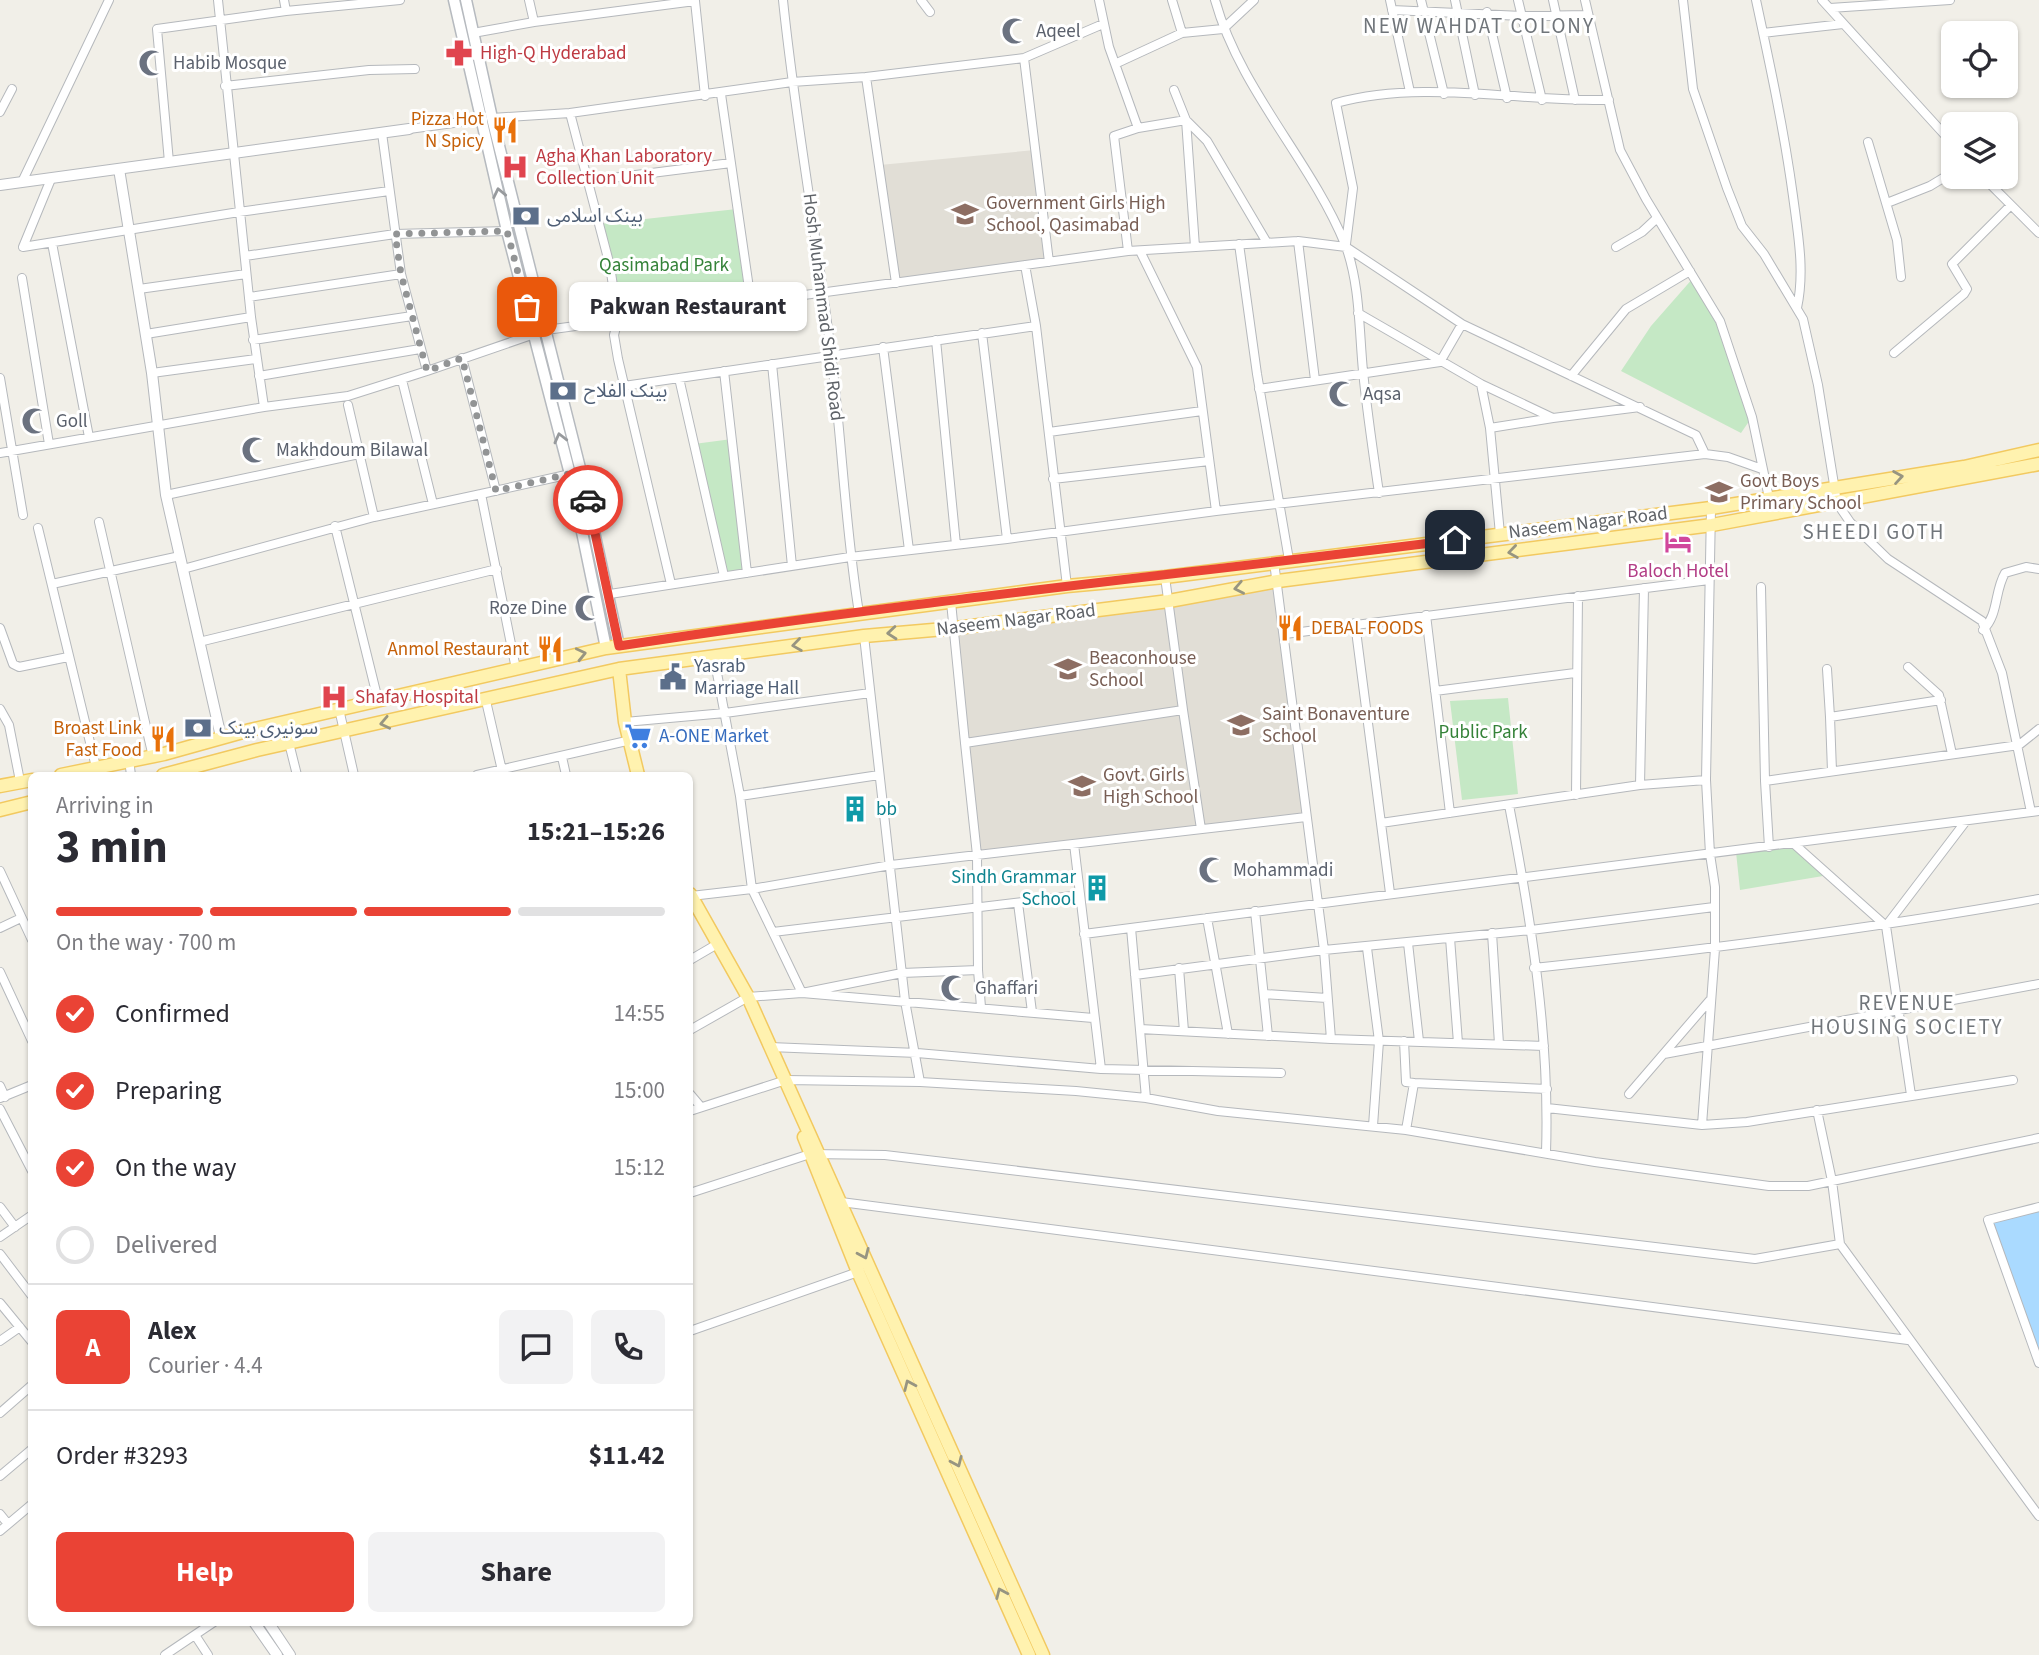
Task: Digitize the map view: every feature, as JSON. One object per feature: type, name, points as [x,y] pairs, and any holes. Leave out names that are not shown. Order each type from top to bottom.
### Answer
[{"type":"main road","points":[[454,0],[487,119],[575,473],[612,647]]},
{"type":"main road","points":[[466,0],[507,231],[540,331]]},
{"type":"main road","name":"Naseem Nagar Road","points":[[74,772],[159,756],[221,737],[612,647],[1067,586],[1165,577],[1711,508],[1964,467],[2039,450]]},
{"type":"main road","name":"Naseem Nagar Road","points":[[179,772],[289,743],[486,701],[619,669],[864,636],[956,628],[1169,601],[1278,581],[1712,524],[2039,464]]},
{"type":"main road","points":[[575,473],[610,594],[612,647]]},
{"type":"main road","points":[[859,613],[864,636]]},
{"type":"main road","points":[[619,669],[625,722],[637,772]]},
{"type":"main road","points":[[458,682],[463,706]]},
{"type":"main road","points":[[0,786],[26,781]]},
{"type":"main road","points":[[0,810],[28,803]]},
{"type":"main road","points":[[693,900],[748,997],[786,1080],[859,1272],[1029,1655]]},
{"type":"main road","points":[[815,1155],[841,1202],[1043,1655]]},
{"type":"street","points":[[23,182],[109,0]]},
{"type":"street","points":[[218,0],[253,340],[264,407]]},
{"type":"street","points":[[284,0],[285,11]]},
{"type":"street","points":[[169,162],[157,29],[285,11],[400,0]]},
{"type":"street","points":[[529,0],[534,22]]},
{"type":"street","points":[[473,33],[695,0],[705,96]]},
{"type":"street","name":"Hosh Muhammad Shidi Road","points":[[783,0],[792,82],[824,292],[850,557],[859,613]]},
{"type":"street","points":[[921,0],[930,12]]},
{"type":"street","points":[[1099,0],[1109,47],[1117,63],[1138,128]]},
{"type":"street","points":[[1172,0],[1182,33]]},
{"type":"street","points":[[1215,0],[1223,29],[1260,100],[1332,217],[1346,247],[1358,313],[1363,374],[1379,493]]},
{"type":"street","points":[[1117,63],[1182,33],[1223,29],[1254,0]]},
{"type":"street","points":[[1390,0],[1410,92]]},
{"type":"street","points":[[1420,0],[1444,94]]},
{"type":"street","points":[[1455,0],[1475,95]]},
{"type":"street","points":[[1518,0],[1542,100]]},
{"type":"street","points":[[1553,0],[1575,100]]},
{"type":"street","points":[[1586,0],[1620,150],[1657,218],[1720,321],[1752,417],[1769,498]]},
{"type":"street","points":[[1683,0],[1693,89],[1727,188],[1742,226],[1764,254],[1803,319],[1818,385],[1837,503],[1850,522],[1888,559],[1982,621],[1983,630],[2002,673],[2034,809]]},
{"type":"street","points":[[1756,0],[1788,160],[1797,226],[1802,281],[1797,308]]},
{"type":"street","points":[[1822,0],[1941,131]]},
{"type":"street","points":[[1830,9],[1847,4],[1950,0]]},
{"type":"street","points":[[1392,10],[1487,12],[1522,16],[1588,15]]},
{"type":"street","points":[[1487,12],[1507,98]]},
{"type":"street","points":[[0,185],[487,119],[570,113],[792,82],[866,77],[1024,58],[1103,24]]},
{"type":"street","points":[[1763,33],[1843,24]]},
{"type":"street","points":[[1024,58],[1049,262]]},
{"type":"street","points":[[225,86],[369,70],[415,69]]},
{"type":"street","points":[[866,77],[896,283]]},
{"type":"street","points":[[0,112],[12,89]]},
{"type":"street","points":[[1174,90],[1186,120],[1195,247]]},
{"type":"street","points":[[1346,247],[1353,188],[1336,103],[1410,92],[1542,100],[1609,100]]},
{"type":"street","points":[[721,94],[751,302]]},
{"type":"street","points":[[570,113],[610,265],[618,320],[614,335],[671,584]]},
{"type":"street","points":[[1128,251],[1114,136],[1138,128],[1186,120]]},
{"type":"street","points":[[1186,120],[1208,141],[1266,241]]},
{"type":"street","points":[[382,133],[401,274],[427,371]]},
{"type":"street","points":[[1868,142],[1897,240],[1901,276]]},
{"type":"street","points":[[588,181],[731,163]]},
{"type":"street","points":[[119,169],[160,425],[166,495],[221,737]]},
{"type":"street","points":[[51,179],[23,247],[389,191]]},
{"type":"street","points":[[1887,203],[1941,179]]},
{"type":"street","points":[[1995,189],[2039,233]]},
{"type":"street","points":[[1894,353],[1964,294],[1967,289],[1952,264],[2010,205]]},
{"type":"street","points":[[1616,247],[1642,232],[1657,218]]},
{"type":"street","points":[[245,256],[395,234],[507,231]]},
{"type":"street","points":[[1298,241],[1315,380]]},
{"type":"street","points":[[0,453],[264,407],[348,396],[402,380],[540,331],[1128,251],[1298,241],[1346,247],[1462,324],[1696,435],[1705,454]]},
{"type":"street","points":[[52,243],[89,437]]},
{"type":"street","points":[[1239,244],[1259,389],[1289,560]]},
{"type":"street","points":[[1140,251],[1197,367],[1216,511]]},
{"type":"street","points":[[1025,265],[1036,326],[1067,586]]},
{"type":"street","points":[[1571,376],[1626,309],[1690,271]]},
{"type":"street","points":[[139,289],[246,274]]},
{"type":"street","points":[[249,297],[401,274]]},
{"type":"street","points":[[22,278],[49,444]]},
{"type":"street","points":[[1358,313],[1440,362],[1553,418]]},
{"type":"street","points":[[253,340],[412,316]]},
{"type":"street","points":[[146,334],[251,317]]},
{"type":"street","points":[[1440,362],[1462,324]]},
{"type":"street","points":[[624,386],[1036,326]]},
{"type":"street","points":[[982,333],[1007,540]]},
{"type":"street","points":[[936,340],[956,545]]},
{"type":"street","points":[[883,347],[909,550]]},
{"type":"street","points":[[259,376],[420,349]]},
{"type":"street","points":[[462,358],[496,491]]},
{"type":"street","points":[[152,373],[256,359]]},
{"type":"street","points":[[1259,389],[1440,362]]},
{"type":"street","points":[[772,364],[792,566]]},
{"type":"street","points":[[724,371],[747,573]]},
{"type":"street","points":[[0,378],[23,515]]},
{"type":"street","points":[[679,378],[724,576]]},
{"type":"street","points":[[402,380],[433,504]]},
{"type":"street","points":[[1481,384],[1490,428],[1500,534]]},
{"type":"street","points":[[348,405],[374,517]]},
{"type":"street","points":[[1490,428],[1640,407]]},
{"type":"street","points":[[1049,432],[1202,411]]},
{"type":"street","points":[[166,495],[359,454]]},
{"type":"street","points":[[610,594],[850,557],[1705,454],[1728,457],[1762,469]]},
{"type":"street","points":[[1053,479],[1209,461]]},
{"type":"street","points":[[183,569],[335,526],[575,473]]},
{"type":"street","points":[[481,494],[516,669]]},
{"type":"street","points":[[1702,1125],[1715,949],[1706,780],[1711,508]]},
{"type":"street","points":[[99,522],[108,571],[159,756],[167,772]]},
{"type":"street","points":[[335,526],[378,700]]},
{"type":"street","points":[[38,528],[96,767]]},
{"type":"street","points":[[52,584],[180,556]]},
{"type":"street","points":[[1274,562],[1324,950],[1331,1039]]},
{"type":"street","points":[[1983,630],[1992,617],[1997,590],[2005,573],[2037,566]]},
{"type":"street","points":[[200,642],[497,569]]},
{"type":"street","points":[[1165,577],[1201,829]]},
{"type":"street","points":[[1284,634],[1709,580]]},
{"type":"street","points":[[1761,587],[1769,847]]},
{"type":"street","points":[[1640,785],[1644,588]]},
{"type":"street","points":[[1576,795],[1575,673],[1578,596]]},
{"type":"street","points":[[951,602],[956,628],[977,855],[981,1007]]},
{"type":"street","points":[[1426,615],[1450,813]]},
{"type":"street","points":[[1355,624],[1390,893]]},
{"type":"street","points":[[0,628],[13,664],[19,667],[68,657]]},
{"type":"street","points":[[864,636],[905,1001],[917,1053],[920,1082]]},
{"type":"street","points":[[714,657],[740,796],[752,889],[802,993]]},
{"type":"street","points":[[1908,667],[1931,686],[1941,700],[1952,754]]},
{"type":"street","points":[[1827,668],[1832,771]]},
{"type":"street","points":[[1435,691],[1575,673]]},
{"type":"street","points":[[625,722],[724,713],[870,693]]},
{"type":"street","points":[[1830,717],[1941,700]]},
{"type":"street","points":[[486,701],[502,772],[631,740]]},
{"type":"street","points":[[0,709],[26,781]]},
{"type":"street","points":[[339,709],[353,772]]},
{"type":"street","points":[[965,744],[1183,710]]},
{"type":"street","points":[[1765,781],[2019,745],[2039,729]]},
{"type":"street","points":[[289,743],[296,772]]},
{"type":"street","points":[[562,757],[565,772]]},
{"type":"street","points":[[129,760],[131,772]]},
{"type":"street","points":[[740,796],[879,775]]},
{"type":"street","points":[[1381,823],[1640,785],[1706,780]]},
{"type":"street","points":[[2034,809],[2039,798]]},
{"type":"street","points":[[1509,805],[1531,930],[1544,1046],[1547,1089],[1546,1153]]},
{"type":"street","points":[[1084,934],[1390,893],[1769,847],[1966,821],[2034,809]]},
{"type":"street","points":[[693,895],[752,889],[891,865],[1306,817]]},
{"type":"street","points":[[1886,926],[1966,821]]},
{"type":"street","points":[[1793,843],[1886,926],[1896,1009],[1911,1096]]},
{"type":"street","points":[[1074,844],[1101,1069]]},
{"type":"street","points":[[0,871],[28,932]]},
{"type":"street","points":[[773,932],[1080,895]]},
{"type":"street","points":[[1534,968],[1715,949],[1886,926],[2039,899]]},
{"type":"street","points":[[1018,903],[1032,1012]]},
{"type":"street","points":[[1135,975],[1324,950],[1367,948],[1531,930],[1714,907]]},
{"type":"street","points":[[1255,911],[1268,1036]]},
{"type":"street","points":[[0,928],[21,918]]},
{"type":"street","points":[[1207,918],[1228,1034]]},
{"type":"street","points":[[1131,928],[1146,1098]]},
{"type":"street","points":[[1492,933],[1499,1044]]},
{"type":"street","points":[[1450,938],[1458,1043]]},
{"type":"street","points":[[693,958],[719,943]]},
{"type":"street","points":[[1408,943],[1419,1041]]},
{"type":"street","points":[[1367,948],[1379,1041],[1373,1126]]},
{"type":"street","points":[[1179,968],[1184,1031]]},
{"type":"street","points":[[693,1028],[748,997],[802,993],[902,973],[978,970]]},
{"type":"street","points":[[0,972],[28,1032]]},
{"type":"street","points":[[1664,1054],[2039,984]]},
{"type":"street","points":[[802,993],[1093,1018]]},
{"type":"street","points":[[1264,994],[1327,999]]},
{"type":"street","points":[[1629,1094],[1710,1000]]},
{"type":"street","points":[[1140,1029],[1544,1046]]},
{"type":"street","points":[[1404,1041],[1406,1082],[1547,1089]]},
{"type":"street","points":[[770,1047],[917,1053],[1101,1069],[1282,1073]]},
{"type":"street","points":[[693,1110],[786,1080],[920,1082],[1146,1098],[1218,1111],[1406,1130],[1769,1186],[1808,1186],[2039,1138]]},
{"type":"street","points":[[1547,1108],[1702,1125],[1747,1122],[2013,1080]]},
{"type":"street","points":[[1406,1130],[1413,1083]]},
{"type":"street","points":[[0,1086],[2,1098],[28,1087]]},
{"type":"street","points":[[693,1098],[701,1107]]},
{"type":"street","points":[[0,1109],[28,1163]]},
{"type":"street","points":[[1817,1110],[1832,1181],[1840,1244],[2039,1516]]},
{"type":"street","points":[[693,1192],[815,1155],[885,1155],[1755,1259],[1840,1244]]},
{"type":"street","points":[[841,1202],[1908,1340]]},
{"type":"street","points":[[0,1207],[15,1227]]},
{"type":"street","points":[[2039,1207],[1988,1220],[2039,1363]]},
{"type":"street","points":[[0,1237],[28,1218]]},
{"type":"street","points":[[0,1254],[28,1291]]},
{"type":"street","points":[[693,1330],[859,1272]]},
{"type":"street","points":[[0,1303],[28,1337]]},
{"type":"street","points":[[0,1341],[20,1327]]},
{"type":"street","points":[[0,1413],[28,1388]]},
{"type":"street","points":[[0,1476],[28,1452]]},
{"type":"street","points":[[0,1531],[28,1507]]},
{"type":"street","points":[[0,1514],[8,1524]]},
{"type":"street","points":[[165,1655],[208,1626]]},
{"type":"street","points":[[257,1626],[276,1653],[284,1645]]},
{"type":"street","points":[[271,1626],[290,1655]]},
{"type":"street","points":[[195,1635],[208,1655]]},
{"type":"shaded area","name":"Government Girls High School, Qasimabad","points":[[1035,150],[1049,262],[896,283],[880,165]]},
{"type":"shaded area","points":[[1278,581],[1306,817],[977,855],[956,628]]},
{"type":"green space","name":"Qasimabad Park","points":[[737,209],[751,302],[618,319],[599,224]]},
{"type":"green space","points":[[1694,277],[1720,321],[1752,417],[1741,433],[1621,371],[1651,326]]},
{"type":"green space","points":[[732,439],[747,573],[724,576],[694,444]]},
{"type":"green space","name":"Public Park","points":[[1508,698],[1518,794],[1462,800],[1450,701]]},
{"type":"green space","points":[[1793,843],[1829,875],[1740,890],[1736,852]]},
{"type":"water","points":[[2039,1207],[2039,1363],[1988,1220]]},
{"type":"way so far","points":[[527,307],[507,231],[395,234],[401,274],[427,371],[462,358],[496,491],[581,471],[588,500]]},
{"type":"place","name":"Aqeel","points":[[1015,31]]},
{"type":"place","name":"High-Q Hyderabad","points":[[459,53]]},
{"type":"place","name":"Habib Mosque","points":[[152,63]]},
{"type":"place","name":"Pizza Hot N Spicy","points":[[505,130]]},
{"type":"place","name":"Agha Khan Laboratory Collection Unit","points":[[515,167]]},
{"type":"place","name":"Government Girls High School, Qasimabad","points":[[965,214]]},
{"type":"place","name":"بینک اسلامی","points":[[526,216]]},
{"type":"place","name":"Pakwan Restaurant","points":[[527,307]]},
{"type":"place","name":"بینک الفلاح","points":[[563,391]]},
{"type":"place","name":"Aqsa","points":[[1342,394]]},
{"type":"place","name":"Goll","points":[[35,421]]},
{"type":"place","name":"Makhdoum Bilawal","points":[[255,450]]},
{"type":"place","name":"Govt Boys Primary School","points":[[1719,492]]},
{"type":"place","name":"Baloch Hotel","points":[[1678,542]]},
{"type":"place","name":"Roze Dine","points":[[588,608]]},
{"type":"place","name":"DEBAL FOODS","points":[[1290,628]]},
{"type":"place","name":"Anmol Restaurant","points":[[550,649]]},
{"type":"place","name":"Beaconhouse School","points":[[1068,669]]},
{"type":"place","name":"Yasrab Marriage Hall","points":[[673,677]]},
{"type":"place","name":"Shafay Hospital","points":[[334,697]]},
{"type":"place","name":"Saint Bonaventure School","points":[[1241,725]]},
{"type":"place","name":"سونیری بینک","points":[[198,728]]},
{"type":"place","name":"A-ONE Market","points":[[638,736]]},
{"type":"place","name":"Broast Link Fast Food","points":[[163,739]]},
{"type":"place","name":"Govt. Girls High School","points":[[1082,786]]},
{"type":"place","name":"bb","points":[[855,809]]},
{"type":"place","name":"Mohammadi","points":[[1212,870]]},
{"type":"place","name":"Sindh Grammar School","points":[[1097,888]]},
{"type":"place","name":"Ghaffari","points":[[954,988]]},
{"type":"district","name":"NEW WAHDAT COLONY","points":[[1479,26]]},
{"type":"district","name":"SHEEDI GOTH","points":[[1874,532]]},
{"type":"district","name":"REVENUE HOUSING SOCIETY","points":[[1907,1015]]},
{"type":"route","points":[[588,500],[619,646],[1067,586],[1165,577],[1455,540]]}]
